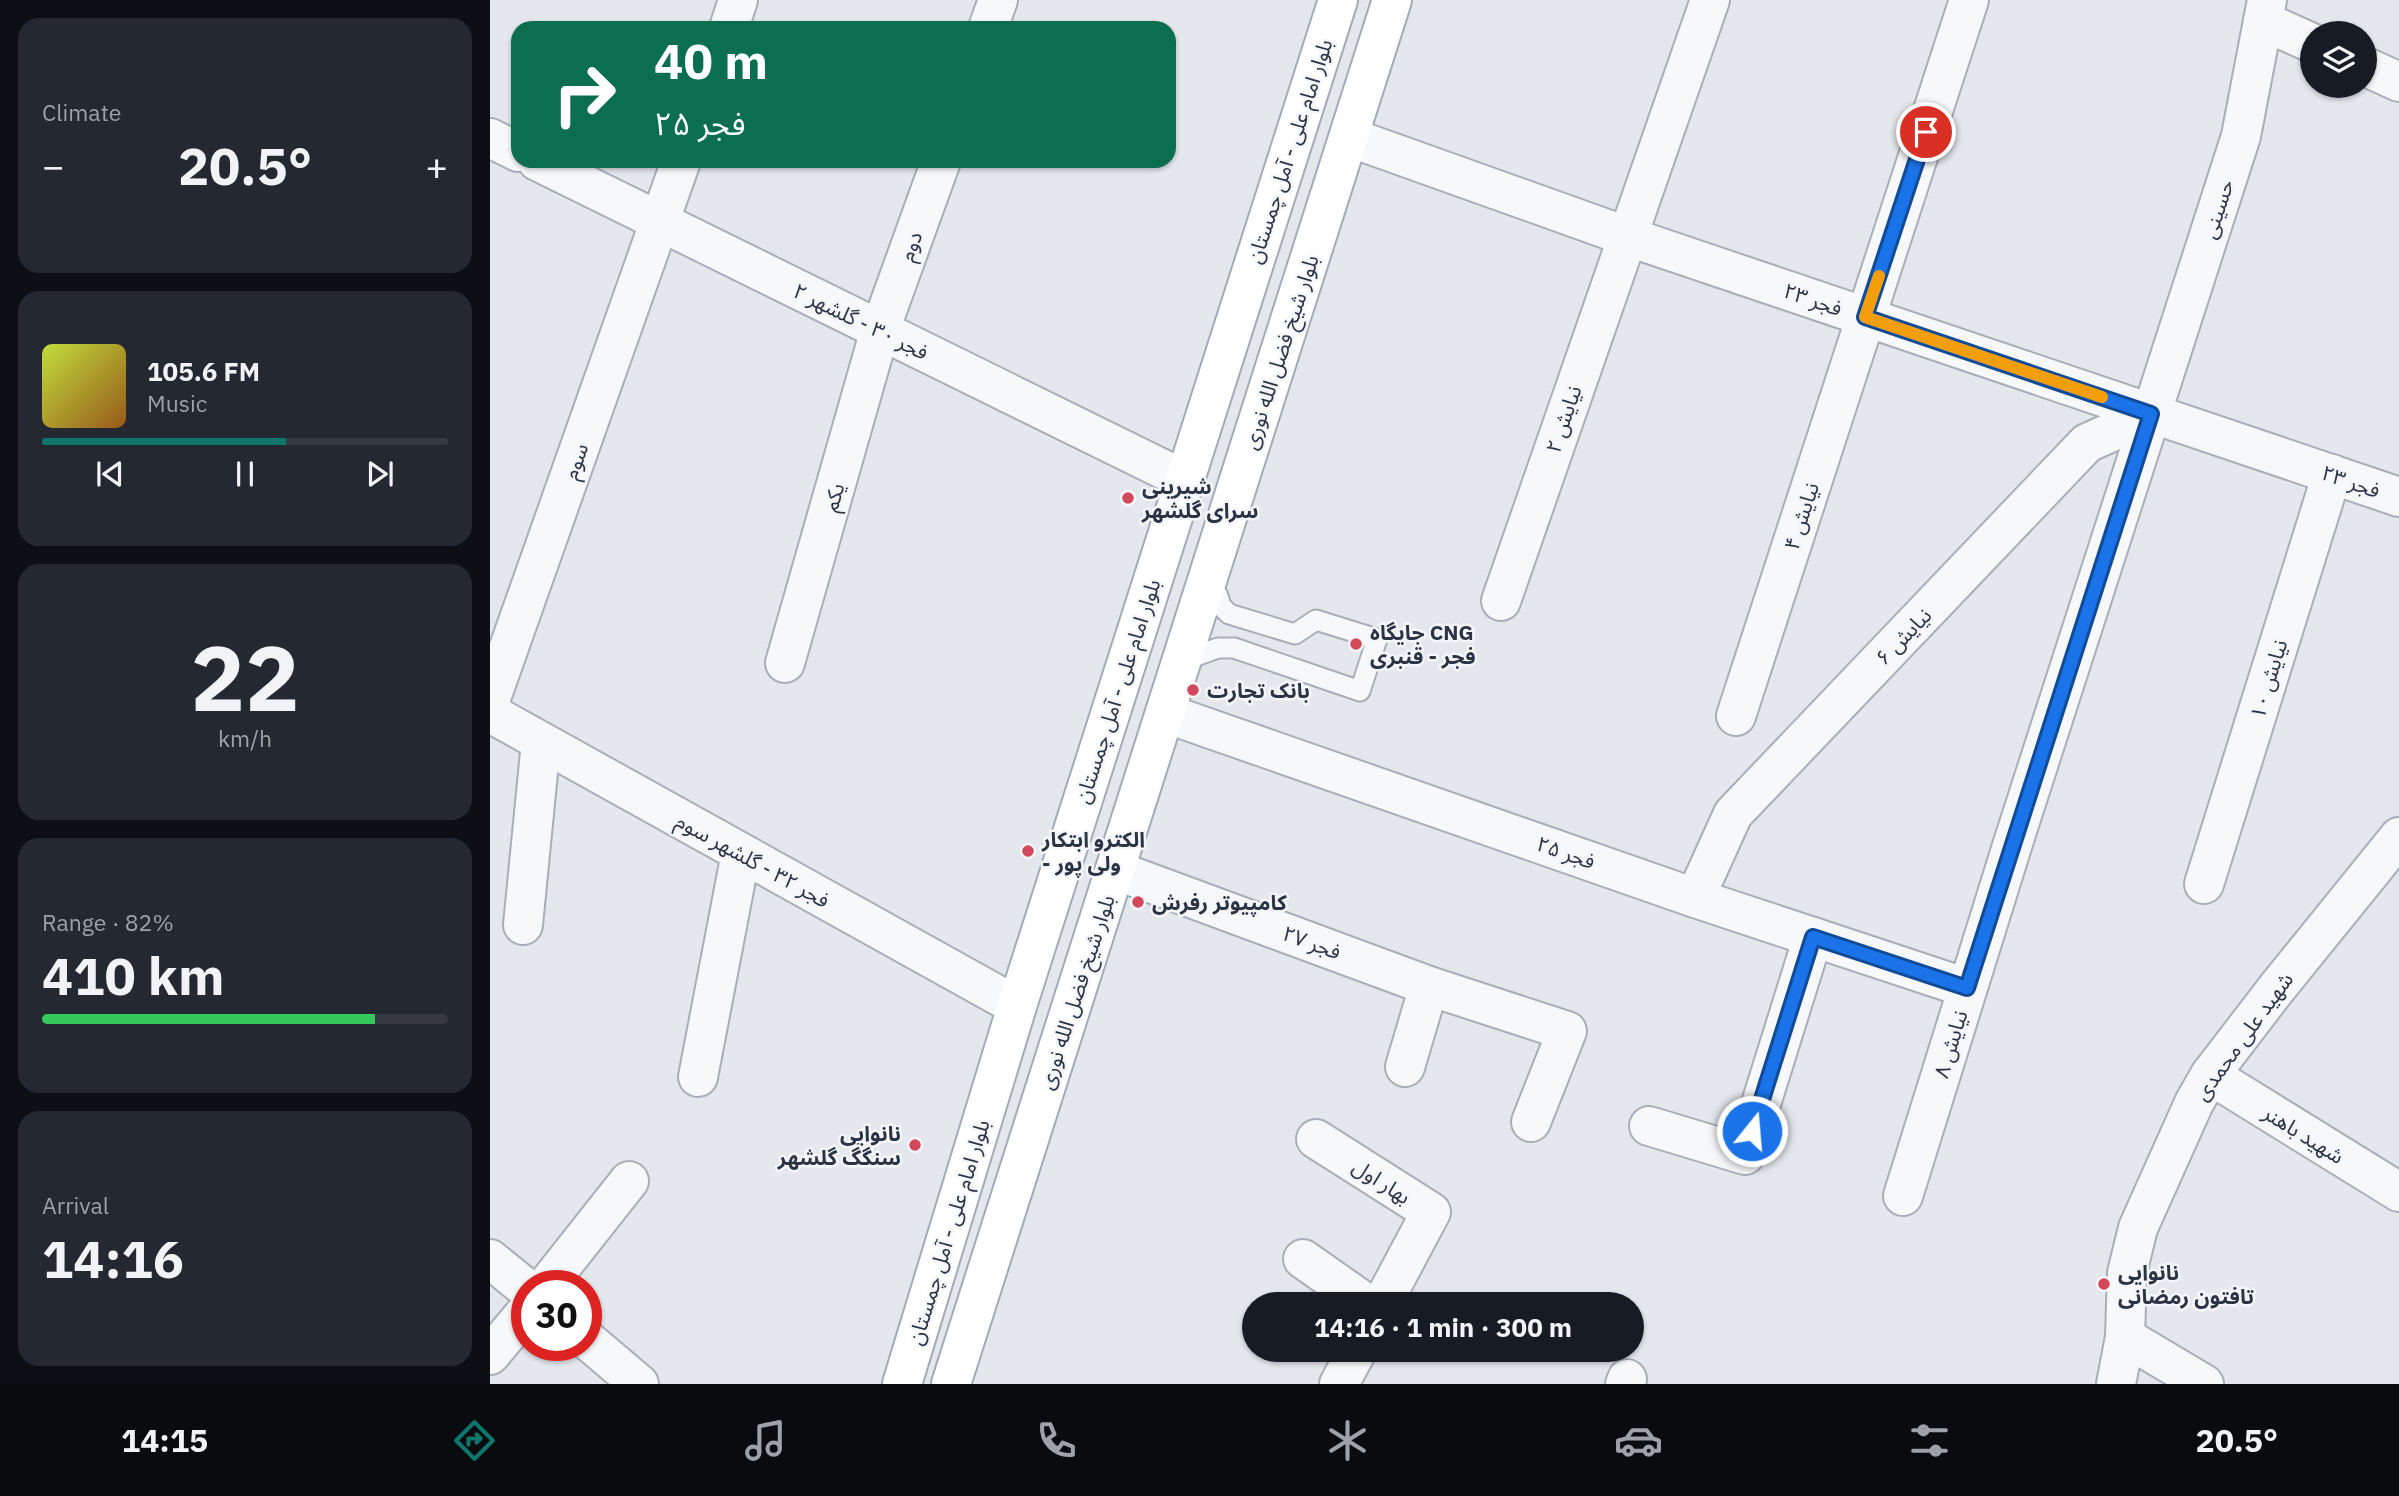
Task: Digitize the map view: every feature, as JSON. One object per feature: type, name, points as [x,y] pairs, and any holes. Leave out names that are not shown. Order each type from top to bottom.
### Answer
[{"type":"main road","name":"بلوار امام علی - آمل چمستان","points":[[902,1384],[1017,1006],[1338,0]]},
{"type":"main road","name":"بلوار شیخ فضل الله نوری","points":[[951,1384],[1392,0]]},
{"type":"street","points":[[731,21],[738,0]]},
{"type":"street","points":[[990,21],[998,0]]},
{"type":"street","name":"نیایش ۲","points":[[1501,601],[1710,0]]},
{"type":"street","name":"نیایش ۴","points":[[1736,716],[1969,0]]},
{"type":"street","points":[[2265,11],[2300,35]]},
{"type":"street","name":"حسینی","points":[[2151,414],[2241,136],[2265,11]]},
{"type":"street","points":[[2377,72],[2399,82]]},
{"type":"street","name":"فجر ۲۳","points":[[1349,137],[1626,236],[2399,497]]},
{"type":"street","points":[[490,138],[511,148]]},
{"type":"street","name":"فجر ۳۰ - گلشهر ۲","points":[[551,168],[1185,480]]},
{"type":"street","name":"سوم","points":[[490,701],[679,168]]},
{"type":"street","name":"دوم","points":[[880,330],[938,168]]},
{"type":"street","name":"یکم","points":[[785,663],[880,330]]},
{"type":"street","name":"نیایش ۶","points":[[1695,898],[1733,814],[2087,443],[2151,414]]},
{"type":"street","name":"نیایش ۸","points":[[1903,1196],[2151,414]]},
{"type":"street","name":"نیایش ۱۰","points":[[2204,884],[2332,474]]},
{"type":"street","name":"فجر ۳۲ - گلشهر سوم","points":[[490,713],[1017,1006]]},
{"type":"street","name":"فجر ۲۵","points":[[1165,713],[1695,898],[1967,988]]},
{"type":"street","points":[[523,925],[541,742]]},
{"type":"street","name":"شهید علی محمدی","points":[[2116,1384],[2125,1336],[2127,1273],[2138,1228],[2194,1102],[2210,1076],[2276,989],[2399,836]]},
{"type":"street","points":[[698,1077],[741,853]]},
{"type":"street","name":"فجر ۲۷","points":[[1115,870],[1429,986],[1567,1031],[1531,1122]]},
{"type":"street","points":[[1649,1126],[1745,1155],[1813,937]]},
{"type":"street","points":[[1405,1067],[1429,986]]},
{"type":"street","name":"شهید باهنر","points":[[2210,1076],[2398,1190]]},
{"type":"street","name":"بهار اول","points":[[1317,1139],[1431,1212],[1388,1292]]},
{"type":"street","points":[[559,1270],[629,1181]]},
{"type":"street","points":[[490,1259],[511,1276]]},
{"type":"street","points":[[1303,1259],[1350,1292]]},
{"type":"street","points":[[490,1355],[511,1330]]},
{"type":"street","points":[[2125,1336],[2204,1384]]},
{"type":"street","points":[[602,1353],[639,1384]]},
{"type":"street","points":[[1339,1384],[1351,1362]]},
{"type":"lane","points":[[1182,661],[1218,648],[1234,648],[1360,691],[1377,639],[1316,620],[1295,634],[1242,619],[1221,606],[1208,579]]},
{"type":"slow traffic","points":[[1879,276],[1865,317],[2102,397]]},
{"type":"place","name":"شیرینی سرای گلشهر","points":[[1128,498]]},
{"type":"place","name":"جایگاه CNG فجر - قنبری","points":[[1356,644]]},
{"type":"place","name":"بانک تجارت","points":[[1193,690]]},
{"type":"place","name":"الکترو ابتکار - ولی پور","points":[[1028,851]]},
{"type":"place","name":"کامپیوتر رفرش","points":[[1138,902]]},
{"type":"place","name":"نانوایی سنگگ گلشهر","points":[[915,1145]]},
{"type":"place","name":"نانوایی تافتون رمضانی","points":[[2104,1284]]},
{"type":"route","points":[[1752,1131],[1813,937],[1967,988],[2151,414],[1865,317],[1926,132]]}]
